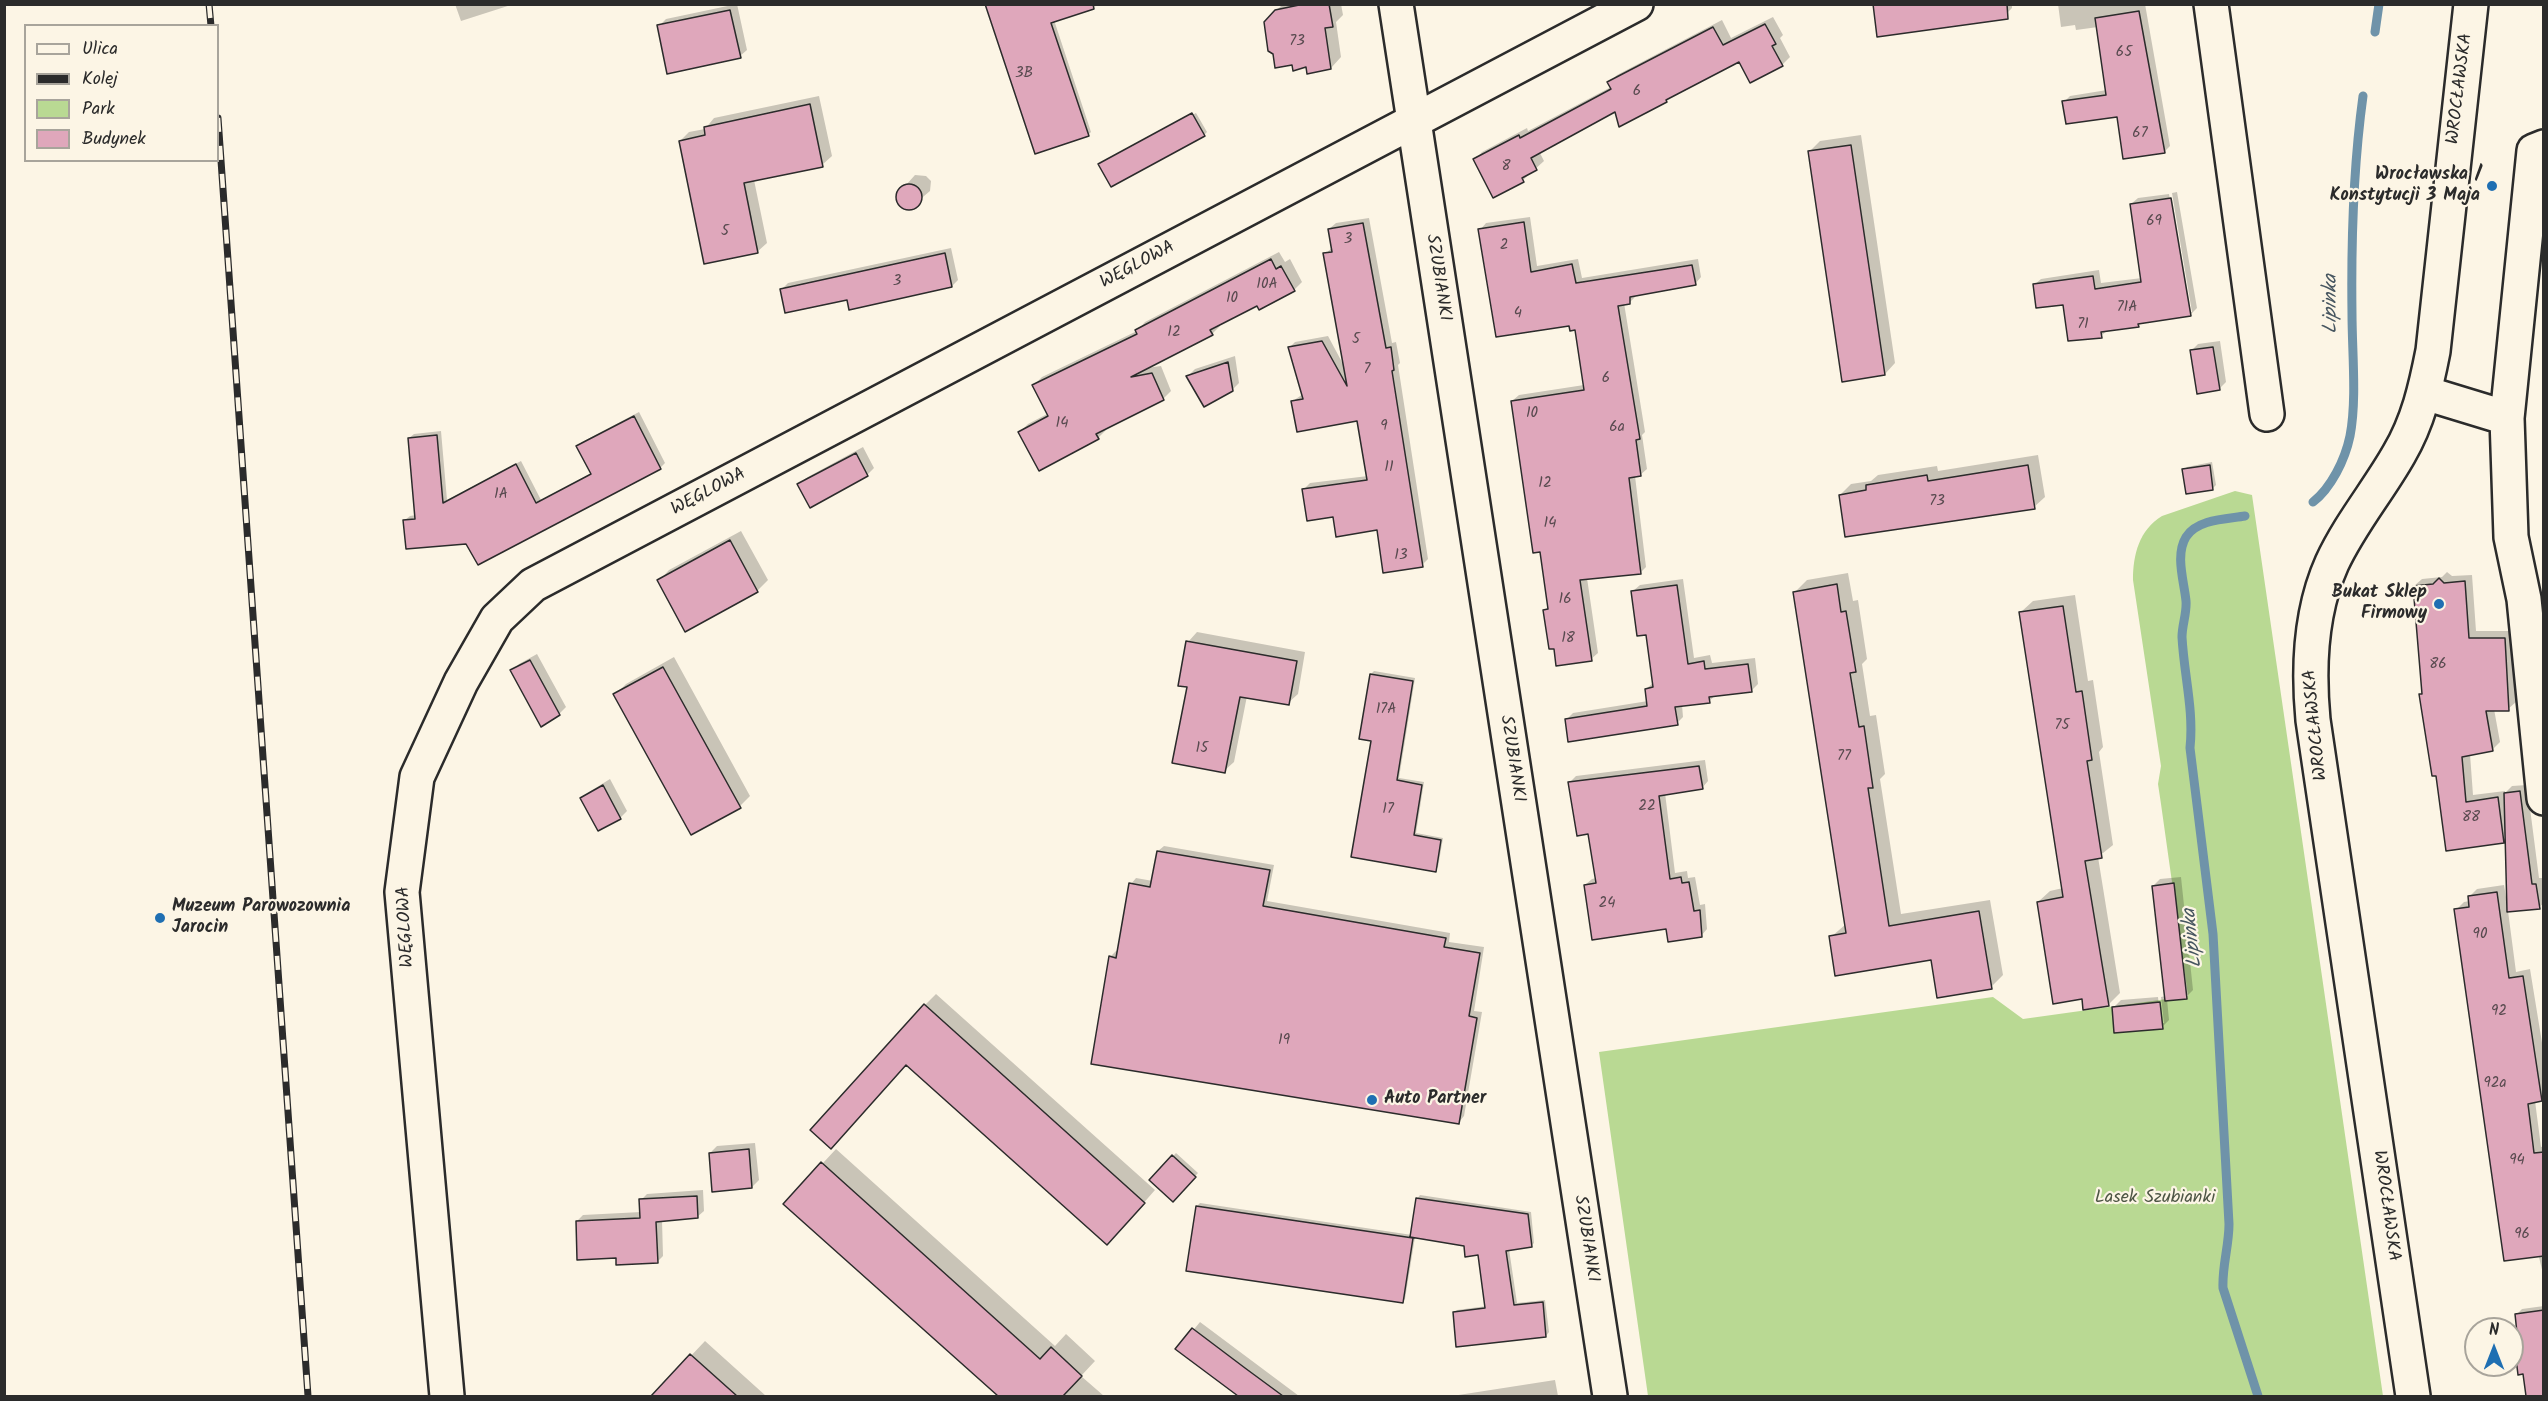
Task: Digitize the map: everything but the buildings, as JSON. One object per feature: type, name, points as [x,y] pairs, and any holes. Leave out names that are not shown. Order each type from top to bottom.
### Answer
[{"type":"street","name":"SZUBIANKI","points":[[1396,4],[1610,1396]]},
{"type":"street","name":"WĘGLOWA","points":[[447,1396],[402,892],[417,777],[461,682],[497,619],[533,585],[1636,4]]},
{"type":"street","points":[[2211,4],[2267,414]]},
{"type":"street","name":"WROCŁAWSKA","points":[[2413,1396],[2314,731],[2310,682],[2311,644],[2317,613],[2332,564],[2349,532],[2399,454],[2416,420],[2425,393],[2434,340],[2471,4]]},
{"type":"street","points":[[2544,147],[2534,151],[2507,418],[2511,537],[2524,599],[2544,798]]},
{"type":"street","points":[[2425,393],[2507,418]]},
{"type":"green space","name":"Lasek Szubianki","points":[[2235,491],[2252,495],[2383,1396],[1648,1396],[1599,1052],[1993,997],[2023,1019],[2188,996],[2158,784],[2161,766],[2133,571],[2139,544],[2154,522],[2162,516]]},
{"type":"waterway","name":"Lipinka","points":[[2375,32],[2379,4]]},
{"type":"waterway","name":"Lipinka","points":[[2313,502],[2326,489],[2341,464],[2348,445],[2352,422],[2354,391],[2352,232],[2363,96]]},
{"type":"waterway","name":"Lipinka","points":[[2245,516],[2205,523],[2191,531],[2186,537],[2181,552],[2186,601],[2182,637],[2190,706],[2190,748],[2213,934],[2229,1224],[2223,1288],[2258,1396]]},
{"type":"railway","points":[[209,4],[211,24]]},
{"type":"railway","points":[[219,132],[308,1396]]},
{"type":"place","name":"Wrocławska / Konstytucji 3 Maja","points":[[2492,186]]},
{"type":"place","name":"Bukat Sklep Firmowy","points":[[2439,604]]},
{"type":"place","name":"Muzeum Parowozownia Jarocin","points":[[160,918]]},
{"type":"place","name":"Auto Partner","points":[[1372,1100]]}]
